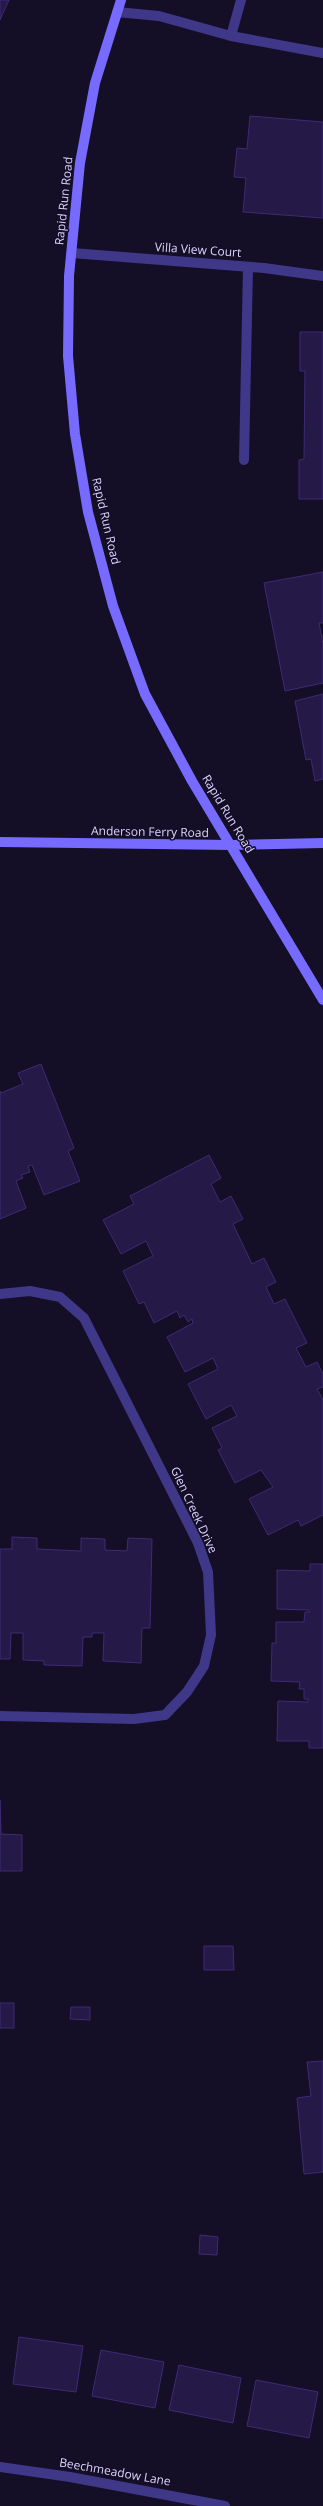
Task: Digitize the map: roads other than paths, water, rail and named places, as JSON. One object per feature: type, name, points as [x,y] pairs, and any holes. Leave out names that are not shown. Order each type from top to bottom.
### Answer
[{"type":"street","name":"Rapid Run Road","points":[[121,0],[95,83],[80,163],[72,254],[68,356],[75,434],[88,512],[113,606],[145,694],[231,845],[323,1000]]},
{"type":"street","points":[[232,36],[241,0]]},
{"type":"street","points":[[117,12],[159,16],[232,36],[323,53]]},
{"type":"street","name":"Villa View Court","points":[[72,254],[248,267],[323,276]]},
{"type":"street","points":[[244,460],[248,267]]},
{"type":"street","name":"Anderson Ferry Road","points":[[0,842],[231,845],[323,843]]},
{"type":"street","name":"Glen Creek Drive","points":[[0,1294],[30,1290],[60,1297],[84,1318],[198,1542],[208,1572],[211,1635],[204,1666],[187,1692],[165,1715],[134,1719],[0,1716]]},
{"type":"street","name":"Beechmeadow Lane","points":[[0,2467],[70,2476],[225,2506]]}]
